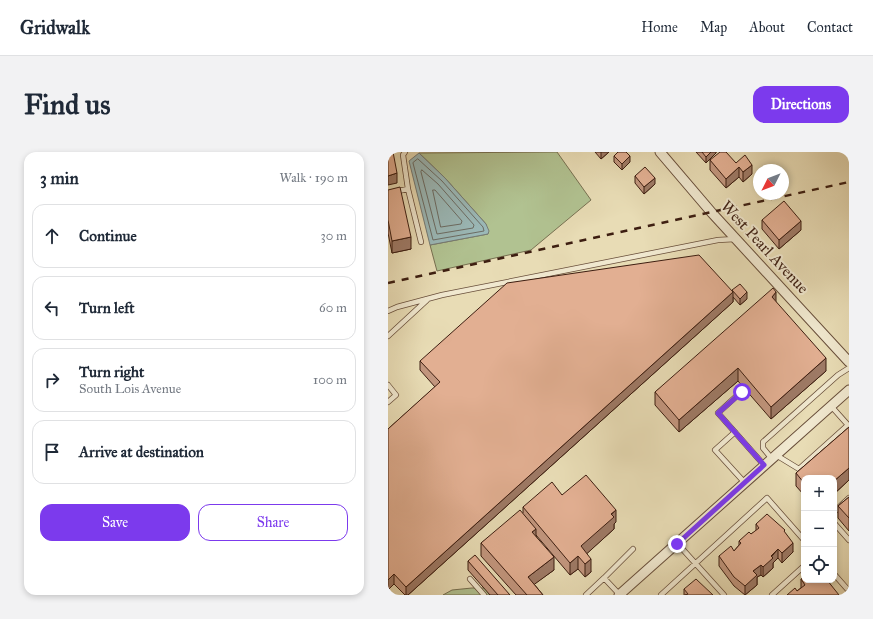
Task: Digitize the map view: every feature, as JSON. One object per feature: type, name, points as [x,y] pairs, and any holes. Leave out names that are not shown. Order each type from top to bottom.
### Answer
[{"type":"street","name":"West Pearl Avenue","points":[[660,152],[849,362]]},
{"type":"street","points":[[620,595],[849,390]]},
{"type":"lane","points":[[405,152],[403,155],[408,189],[421,242]]},
{"type":"lane","points":[[388,193],[408,189]]},
{"type":"lane","points":[[388,311],[397,307],[428,299],[718,240],[737,239]]},
{"type":"lane","points":[[388,336],[428,299]]},
{"type":"lane","points":[[831,406],[848,425],[799,469],[774,457],[763,448],[764,442],[838,375],[849,368]]},
{"type":"lane","points":[[388,385],[396,395],[388,402]]},
{"type":"lane","points":[[742,392],[718,413],[764,465]]},
{"type":"lane","points":[[735,432],[715,450],[745,483]]},
{"type":"lane","points":[[661,595],[766,498],[801,537]]},
{"type":"lane","points":[[835,511],[849,498]]},
{"type":"lane","points":[[837,526],[849,540]]},
{"type":"lane","points":[[677,544],[724,595]]},
{"type":"lane","points":[[586,595],[633,549]]},
{"type":"lane","points":[[772,595],[801,569]]},
{"type":"lane","points":[[837,577],[849,591]]},
{"type":"lane","points":[[604,578],[620,595]]},
{"type":"lane","points":[[470,580],[484,595]]},
{"type":"green space","points":[[557,152],[591,200],[531,250],[437,271],[430,245],[488,234],[486,224],[445,178],[419,153]]},
{"type":"green space","points":[[494,588],[502,595],[443,595],[452,590]]},
{"type":"water","points":[[419,153],[445,178],[486,224],[489,231],[488,234],[430,245],[409,161]]},
{"type":"building","points":[[388,152],[393,152],[397,173],[388,176]]},
{"type":"building","points":[[618,152],[626,152],[630,156],[622,164],[614,156]]},
{"type":"building","points":[[702,152],[711,152],[706,157]]},
{"type":"building","points":[[720,152],[726,152],[736,163],[745,155],[752,165],[743,172],[739,167],[726,179],[710,160]]},
{"type":"building","points":[[645,167],[655,178],[644,187],[635,176]]},
{"type":"building","points":[[400,187],[411,237],[392,241],[388,220],[388,190]]},
{"type":"building","points":[[784,201],[801,221],[779,240],[762,220]]},
{"type":"building","points":[[699,255],[733,292],[406,587],[394,574],[388,580],[388,429],[440,382],[420,361],[507,283]]},
{"type":"building","points":[[740,284],[747,292],[740,299],[732,290]]},
{"type":"building","points":[[773,288],[776,292],[772,297],[826,358],[771,407],[738,368],[679,420],[655,392]]},
{"type":"building","points":[[849,427],[849,468],[837,478],[837,475],[801,475],[801,479],[796,473]]},
{"type":"building","points":[[586,475],[616,510],[611,514],[614,517],[581,546],[591,559],[585,564],[578,556],[570,563],[523,507],[552,482],[562,495]]},
{"type":"building","points":[[849,497],[849,518],[838,506]]},
{"type":"building","points":[[520,510],[536,529],[532,532],[554,557],[528,577],[543,595],[527,595],[481,543]]},
{"type":"building","points":[[767,514],[785,530],[784,531],[793,543],[782,553],[778,549],[771,556],[773,558],[763,567],[761,565],[753,571],[757,575],[745,586],[734,577],[719,556],[731,546],[734,551],[741,543],[739,541],[749,532],[751,534],[759,528],[756,524]]},
{"type":"building","points":[[475,555],[510,595],[498,595],[468,561]]},
{"type":"building","points":[[696,579],[713,595],[685,595],[688,594],[684,589]]},
{"type":"building","points":[[804,583],[829,583],[839,595],[787,595],[795,588],[797,591],[805,585]]},
{"type":"railway","points":[[388,283],[849,182]]},
{"type":"route","points":[[677,544],[764,465],[718,413],[742,392]]}]
